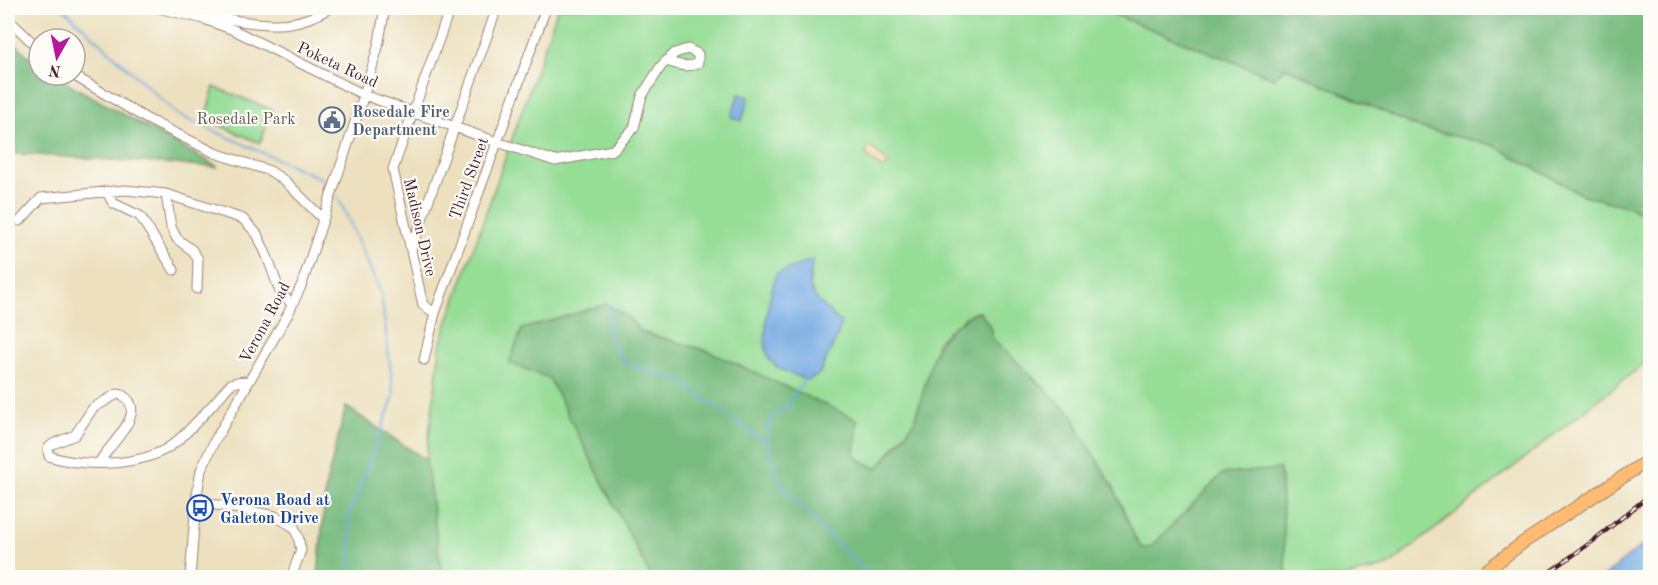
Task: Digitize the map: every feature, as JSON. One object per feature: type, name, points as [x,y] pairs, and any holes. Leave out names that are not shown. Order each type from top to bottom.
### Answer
[{"type":"main road","points":[[1476,578],[1524,542],[1650,459]]},
{"type":"street","name":"Poketa Road","points":[[158,8],[204,19],[234,30],[364,95],[555,161],[613,150],[634,128],[642,96],[666,61]]},
{"type":"street","points":[[204,19],[212,17],[268,25],[285,24],[311,19],[330,8]]},
{"type":"street","name":"Verona Road","points":[[190,578],[196,501],[201,470],[214,442],[302,284],[364,95],[378,47],[385,8]]},
{"type":"street","name":"Madison Drive","points":[[435,313],[423,305],[393,169],[411,112],[450,8]]},
{"type":"street","points":[[411,250],[497,8]]},
{"type":"street","name":"Third Street","points":[[424,360],[435,313],[546,8]]},
{"type":"street","points":[[8,19],[27,37]]},
{"type":"street","points":[[87,83],[147,119],[214,153],[270,171],[285,181],[322,219]]},
{"type":"street","points":[[20,220],[41,198],[125,190],[166,194],[243,219],[257,234],[280,292],[292,304]]},
{"type":"street","points":[[106,192],[113,203],[140,216],[174,270]]},
{"type":"street","points":[[166,194],[171,227],[177,239],[192,250],[198,259],[197,289]]},
{"type":"street","points":[[99,463],[101,457],[122,435],[129,417],[131,408],[129,400],[122,394],[117,394],[93,408],[75,435],[48,448],[49,456],[57,459],[81,463],[99,463],[130,462],[168,448],[193,426],[233,383],[249,381]]},
{"type":"street","points":[[196,501],[276,516],[294,527],[301,550],[291,578]]},
{"type":"green space","points":[[558,8],[1098,8],[1274,78],[1285,67],[1417,127],[1493,145],[1582,195],[1630,207],[1650,216],[1650,359],[1388,566],[1344,577],[1291,577],[1286,574],[1280,469],[1222,475],[1150,548],[1141,548],[1114,488],[1072,415],[992,338],[992,329],[979,312],[968,315],[938,341],[914,422],[877,469],[855,457],[708,351],[641,332],[626,315],[549,378],[651,577],[442,577],[426,460],[441,341]]},
{"type":"green space","points":[[1098,8],[1650,8],[1650,216],[1630,207],[1583,195],[1493,145],[1417,127],[1285,67],[1274,78]]},
{"type":"green space","points":[[8,36],[27,55],[27,87],[75,87],[218,167],[8,153]]},
{"type":"green space","name":"Rosedale Park","points":[[214,87],[273,110],[260,143],[205,119]]},
{"type":"green space","points":[[606,304],[626,315],[641,332],[708,351],[858,420],[855,457],[877,469],[914,421],[930,364],[942,338],[951,328],[973,313],[980,312],[992,329],[992,338],[1072,415],[1114,488],[1135,538],[1142,548],[1150,548],[1222,474],[1280,469],[1286,573],[1291,577],[651,577],[549,378],[509,363],[522,329]]},
{"type":"green space","points":[[346,407],[426,460],[442,577],[318,577],[326,484]]},
{"type":"sand","points":[[870,147],[889,164],[884,169],[866,154]]},
{"type":"water","points":[[739,94],[749,97],[742,121],[731,117]]},
{"type":"water","points":[[813,260],[810,285],[814,296],[841,323],[837,337],[820,372],[817,376],[807,380],[773,364],[765,343],[771,291],[777,273]]},
{"type":"water","points":[[1650,539],[1650,577],[1603,577]]},
{"type":"waterway","points":[[63,8],[178,115],[322,179],[329,188]]},
{"type":"waterway","points":[[335,195],[341,203],[381,293],[394,396],[349,516],[352,578]]},
{"type":"waterway","points":[[611,304],[609,334],[624,362],[680,381],[767,443],[780,483],[828,535],[873,578]]},
{"type":"waterway","points":[[767,442],[769,433],[767,424],[785,409],[805,379]]},
{"type":"railway","points":[[1541,578],[1593,541],[1650,495]]},
{"type":"place","name":"Rosedale Fire Department","points":[[332,120]]},
{"type":"place","name":"Verona Road at Galeton Drive","points":[[200,508]]}]
